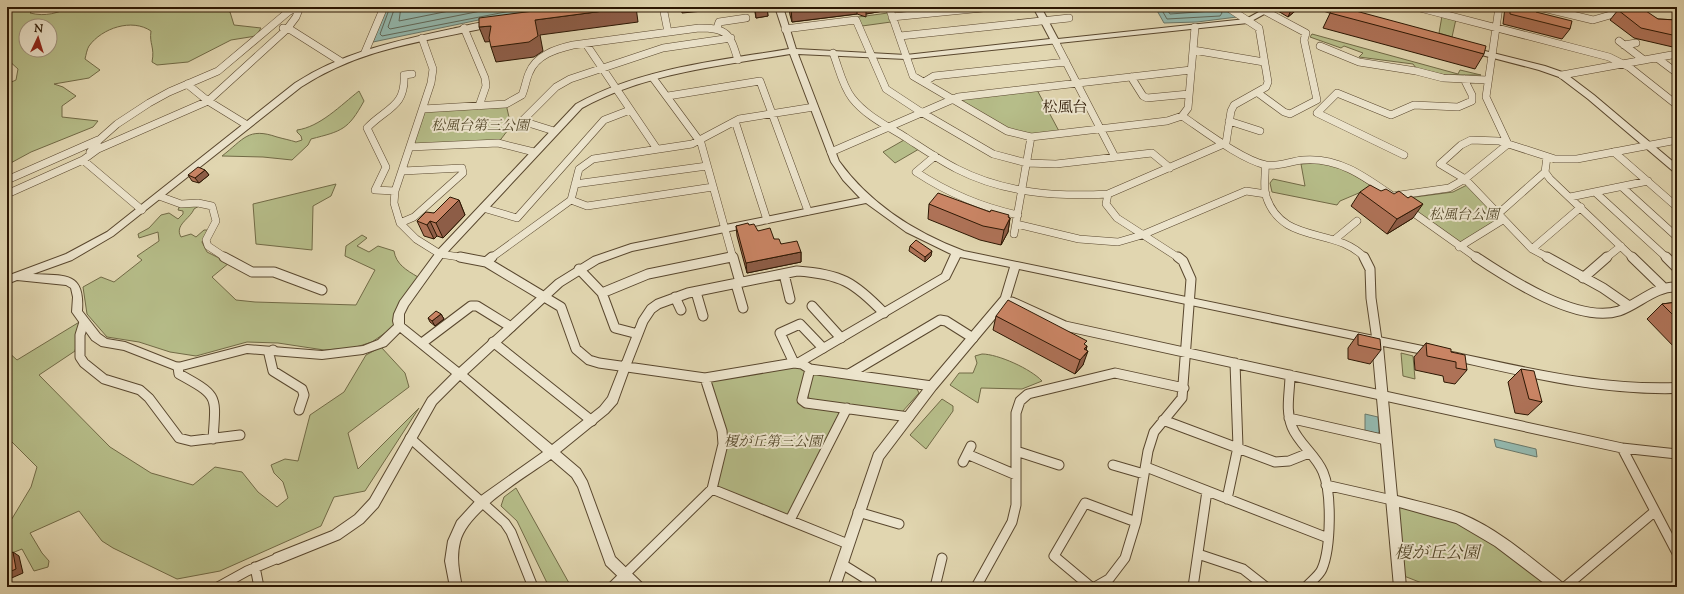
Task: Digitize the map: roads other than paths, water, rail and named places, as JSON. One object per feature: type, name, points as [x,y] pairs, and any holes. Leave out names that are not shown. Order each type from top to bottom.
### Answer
[{"type":"street","points":[[85,158],[99,140],[117,124],[149,103],[187,84],[218,71],[297,7]]},
{"type":"street","points":[[7,194],[85,158],[98,149],[208,100],[287,29],[296,17],[300,7]]},
{"type":"street","points":[[365,52],[380,20],[384,7]]},
{"type":"street","points":[[663,7],[668,32]]},
{"type":"street","points":[[779,7],[793,52],[831,152],[845,177],[869,200],[909,230],[934,243],[957,252],[1588,384],[1634,390],[1677,388]]},
{"type":"street","points":[[889,7],[913,76],[1007,132],[1031,138],[1167,121],[1182,116],[1188,108],[1195,27]]},
{"type":"street","points":[[892,17],[993,7]]},
{"type":"street","points":[[1036,7],[1115,157]]},
{"type":"street","points":[[1226,143],[1231,111],[1234,105],[1258,93],[1266,87],[1268,82],[1259,28],[1227,7]]},
{"type":"street","points":[[638,587],[610,561],[583,485],[576,473],[553,451],[400,326],[398,321],[404,304],[440,254],[534,152],[579,106],[599,95],[686,68],[793,52],[906,56],[1248,21],[1273,7]]},
{"type":"street","points":[[1317,7],[1348,17]]},
{"type":"street","points":[[1416,7],[1609,57],[1624,64],[1677,105]]},
{"type":"street","points":[[1499,7],[1487,80],[1486,97],[1508,144]]},
{"type":"street","points":[[1538,7],[1594,20],[1638,7]]},
{"type":"street","points":[[1258,93],[1284,112],[1290,114],[1317,100],[1304,40],[1306,33],[1265,11]]},
{"type":"street","points":[[716,28],[719,22],[746,18]]},
{"type":"street","points":[[900,36],[1069,18]]},
{"type":"street","points":[[785,29],[856,20],[886,89],[921,112],[993,154],[1027,163],[1056,164],[1152,153],[1170,168]]},
{"type":"street","points":[[11,278],[69,257],[90,247],[110,234],[304,81],[340,60],[365,52],[464,28],[502,22]]},
{"type":"street","points":[[273,25],[291,30],[340,60]]},
{"type":"street","points":[[464,28],[485,78],[486,86],[478,106]]},
{"type":"street","points":[[424,109],[506,104],[514,101],[522,95],[530,70],[539,59],[559,48],[699,28],[716,28],[731,38],[738,60]]},
{"type":"street","points":[[422,38],[433,69],[424,109],[395,191],[394,203],[400,223],[416,239],[440,254],[486,262],[561,307],[576,349],[589,360],[625,367],[705,378],[794,363],[802,364],[810,369],[932,386]]},
{"type":"street","points":[[554,131],[522,121],[556,87],[570,79],[663,48],[731,38]]},
{"type":"street","points":[[1636,43],[1621,43],[1644,60]]},
{"type":"street","points":[[586,44],[657,149]]},
{"type":"street","points":[[1320,46],[1359,62],[1416,70],[1443,78],[1487,80]]},
{"type":"street","points":[[1461,47],[1542,68],[1562,76],[1591,97],[1677,170]]},
{"type":"street","points":[[1193,50],[1264,62]]},
{"type":"street","points":[[833,53],[851,96],[865,111],[888,127],[965,173],[983,180],[1023,191],[1065,196],[1108,194],[1226,143]]},
{"type":"street","points":[[1562,76],[1677,54]]},
{"type":"street","points":[[1658,58],[1677,73]]},
{"type":"street","points":[[924,82],[934,76],[1066,62]]},
{"type":"street","points":[[831,152],[958,97],[1191,70]]},
{"type":"street","points":[[395,191],[375,190],[386,167],[367,128],[373,120],[398,105],[404,92],[404,75],[412,74]]},
{"type":"street","points":[[1131,77],[1143,96],[1147,98],[1189,94]]},
{"type":"street","points":[[653,78],[668,96],[699,141],[726,229],[743,308]]},
{"type":"street","points":[[1404,155],[1317,113],[1337,93],[1391,115],[1414,105],[1457,109],[1466,106],[1472,101],[1472,95],[1464,79]]},
{"type":"street","points":[[668,96],[760,82],[808,211]]},
{"type":"street","points":[[187,84],[208,100],[248,125]]},
{"type":"street","points":[[486,262],[571,200],[579,169],[593,159],[692,144],[718,129],[740,119],[814,107]]},
{"type":"street","points":[[483,208],[517,218],[604,120],[630,110]]},
{"type":"street","points":[[1182,116],[1266,165],[1288,164],[1302,160],[1329,160],[1347,166],[1392,196],[1459,247],[1547,298],[1572,308],[1592,312],[1611,313],[1629,306],[1664,287],[1677,287]]},
{"type":"street","points":[[734,121],[767,220]]},
{"type":"street","points":[[1229,121],[1260,131]]},
{"type":"street","points":[[1014,234],[1023,191],[1031,138]]},
{"type":"street","points":[[7,180],[99,140]]},
{"type":"street","points":[[1629,306],[1532,249],[1465,179],[1440,164],[1461,145],[1471,140],[1498,141],[1546,157],[1577,159],[1677,140]]},
{"type":"street","points":[[410,147],[498,143],[534,152]]},
{"type":"street","points":[[1392,196],[1449,188],[1465,179],[1508,144]]},
{"type":"street","points":[[1614,152],[1677,207]]},
{"type":"street","points":[[935,156],[916,172],[940,188],[968,202],[1018,215]]},
{"type":"street","points":[[1498,214],[1545,172],[1546,157]]},
{"type":"street","points":[[85,158],[142,210]]},
{"type":"street","points":[[1266,165],[1266,194],[1270,207],[1286,224],[1303,233],[1334,240],[1356,250],[1368,262],[1371,274],[1371,292],[1377,340],[1400,587]]},
{"type":"street","points":[[575,184],[707,166]]},
{"type":"street","points":[[400,223],[414,217],[463,173],[462,168],[403,171]]},
{"type":"street","points":[[1545,172],[1664,287]]},
{"type":"street","points":[[1570,197],[1596,193],[1648,181]]},
{"type":"street","points":[[571,200],[587,206],[713,187]]},
{"type":"street","points":[[1622,187],[1677,237]]},
{"type":"street","points":[[1016,224],[1091,240],[1114,243],[1142,235],[1246,191],[1266,194]]},
{"type":"street","points":[[1596,193],[1677,268]]},
{"type":"street","points":[[1095,587],[1109,579],[1125,558],[1136,522],[1148,450],[1154,432],[1182,398],[1184,388],[1191,279],[1183,261],[1142,235],[1111,212],[1106,204],[1108,194]]},
{"type":"street","points":[[159,196],[181,204],[198,203],[212,206],[216,214],[217,221],[206,240],[208,246],[219,255],[252,272],[274,272],[322,290]]},
{"type":"street","points":[[218,587],[255,567],[336,535],[359,518],[374,503],[432,401],[493,342],[544,296],[579,269],[596,260],[631,248],[808,211],[869,200]]},
{"type":"street","points":[[1532,249],[1581,207]]},
{"type":"street","points":[[1459,247],[1501,221],[1498,214]]},
{"type":"street","points":[[1334,240],[1357,221]]},
{"type":"street","points":[[1583,278],[1621,246]]},
{"type":"street","points":[[794,363],[824,348],[946,276],[957,252]]},
{"type":"street","points":[[602,293],[648,274],[733,257]]},
{"type":"street","points":[[834,587],[858,512],[878,457],[932,386],[1005,299],[1016,264]]},
{"type":"street","points":[[579,269],[602,293],[615,328],[638,334]]},
{"type":"street","points":[[456,587],[451,562],[454,541],[461,525],[482,502],[592,421],[613,400],[638,334],[650,310],[660,302],[675,297],[738,283],[806,271],[844,281],[857,287],[884,312]]},
{"type":"street","points":[[784,274],[790,299]]},
{"type":"street","points":[[11,278],[62,280],[69,282],[74,286],[78,297],[77,312],[96,337],[105,343],[125,346],[178,367],[247,349],[322,355],[363,350],[382,342],[400,326]]},
{"type":"street","points":[[696,292],[703,316]]},
{"type":"street","points":[[675,297],[681,310]]},
{"type":"street","points":[[1005,299],[1065,326],[1622,448],[1656,453],[1677,454]]},
{"type":"street","points":[[422,343],[471,306],[477,306],[511,327]]},
{"type":"street","points":[[812,306],[840,338]]},
{"type":"street","points":[[849,374],[940,320],[946,321],[973,338]]},
{"type":"street","points":[[84,322],[80,335],[80,357],[84,363],[104,379],[140,390],[149,398],[179,438],[191,441],[213,439],[215,398],[211,392],[179,374],[178,367]]},
{"type":"street","points":[[794,363],[780,333],[800,324],[824,348]]},
{"type":"street","points":[[493,342],[592,421]]},
{"type":"street","points":[[273,350],[269,354],[273,370],[302,389],[304,395],[300,410]]},
{"type":"street","points":[[1227,499],[1237,449],[1235,363]]},
{"type":"street","points":[[810,369],[802,400],[806,403],[909,417]]},
{"type":"street","points":[[976,587],[1012,522],[1016,505],[1016,413],[1020,401],[1028,394],[1115,373],[1184,388]]},
{"type":"street","points":[[1290,375],[1289,418],[1296,436],[1323,471],[1326,485],[1328,538],[1326,556],[1322,569],[1306,587]]},
{"type":"street","points":[[612,587],[625,576],[712,489],[723,444],[722,430],[705,378]]},
{"type":"street","points":[[790,520],[847,408]]},
{"type":"street","points":[[1289,418],[1386,440]]},
{"type":"street","points":[[1163,420],[1275,462],[1289,461],[1309,453]]},
{"type":"street","points":[[410,438],[505,523],[511,532],[534,587]]},
{"type":"street","points":[[1622,448],[1654,512],[1677,553]]},
{"type":"street","points":[[1016,451],[1058,465]]},
{"type":"street","points":[[967,454],[1016,475]]},
{"type":"street","points":[[1113,465],[1145,471],[1207,491],[1328,538]]},
{"type":"street","points":[[1326,485],[1392,500],[1458,518],[1479,528],[1502,542],[1559,587]]},
{"type":"street","points":[[712,489],[848,544]]},
{"type":"street","points":[[1193,587],[1207,491]]},
{"type":"street","points":[[1091,587],[1054,556],[1085,504],[1136,522]]},
{"type":"street","points":[[858,512],[899,524]]},
{"type":"street","points":[[1565,587],[1654,512]]},
{"type":"street","points":[[1198,554],[1243,569],[1266,587]]},
{"type":"street","points":[[935,587],[942,558]]},
{"type":"street","points":[[842,564],[871,582]]},
{"type":"street","points":[[255,567],[259,587]]},
{"type":"water","points":[[386,7],[536,7],[534,11],[493,17],[373,42]]},
{"type":"water","points":[[1155,7],[1221,7],[1237,17],[1197,22],[1164,23]]},
{"type":"water","points":[[1365,414],[1378,417],[1379,432],[1377,434],[1365,431]]},
{"type":"water","points":[[1494,439],[1536,449],[1537,457],[1496,447]]},
{"type":"district","name":"松風台","points":[[1065,107]]},
{"type":"park label","name":"松風台第三公園","points":[[480,125]]},
{"type":"park label","name":"松風台公園","points":[[1464,214]]},
{"type":"park label","name":"榎が丘第三公園","points":[[773,441]]},
{"type":"park label","name":"榎が丘公園","points":[[1437,552]]}]
